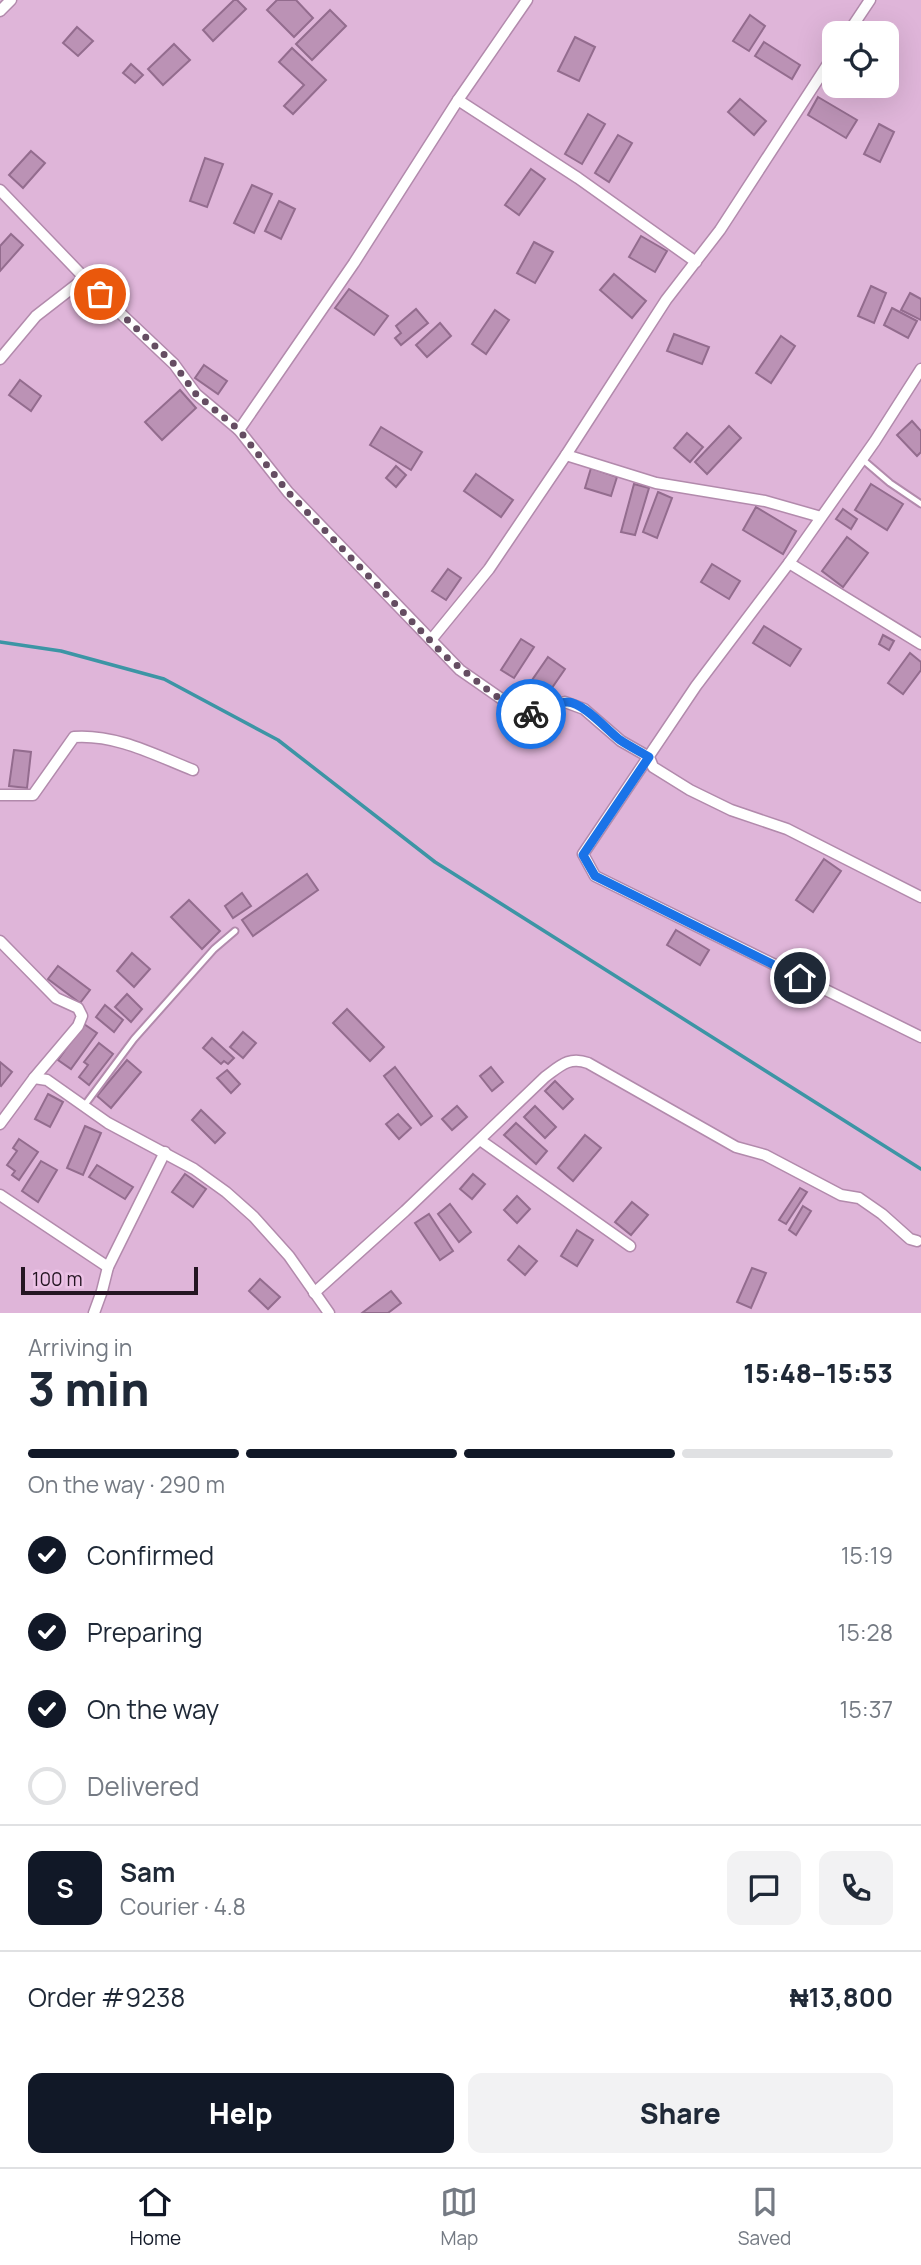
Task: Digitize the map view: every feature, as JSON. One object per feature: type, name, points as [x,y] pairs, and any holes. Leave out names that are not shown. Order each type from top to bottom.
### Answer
[{"type":"street","points":[[0,11],[11,0]]},
{"type":"street","points":[[239,430],[354,263],[458,100],[527,0]]},
{"type":"street","points":[[856,21],[870,0]]},
{"type":"street","points":[[431,639],[489,569],[666,300],[696,262],[822,73]]},
{"type":"street","points":[[458,100],[578,178],[696,262]]},
{"type":"street","points":[[0,190],[85,278],[174,364],[196,394],[239,430],[288,492],[460,670],[516,708],[537,715],[569,702],[584,709],[621,741],[649,757],[653,767],[690,790],[731,810],[787,830],[921,897]]},
{"type":"street","points":[[0,359],[36,316],[85,278]]},
{"type":"street","points":[[921,369],[789,563],[722,649],[583,855],[595,876],[921,1037]]},
{"type":"street","points":[[566,455],[656,483],[765,501],[821,517]]},
{"type":"street","points":[[789,563],[921,644]]},
{"type":"street","points":[[0,795],[33,794],[74,737],[92,736],[118,741],[193,770]]},
{"type":"street","points":[[0,941],[56,998],[78,1008],[82,1016],[78,1026],[0,1124]]},
{"type":"street","points":[[314,1293],[545,1077],[564,1062],[580,1060],[736,1147],[765,1155],[841,1195],[859,1198],[916,1241]]},
{"type":"street","points":[[34,1078],[47,1080],[131,1137],[165,1153],[226,1192],[254,1217],[289,1256],[329,1313]]},
{"type":"street","points":[[480,1140],[629,1246]]},
{"type":"street","points":[[94,1313],[103,1291],[108,1267],[165,1153]]},
{"type":"street","points":[[0,1195],[108,1267]]},
{"type":"lane","points":[[862,459],[890,483],[921,504]]},
{"type":"lane","points":[[84,1106],[134,1039],[214,949],[236,931]]},
{"type":"building","points":[[234,0],[246,9],[213,41],[203,30]]},
{"type":"building","points":[[277,0],[296,0],[313,18],[294,37],[267,10]]},
{"type":"building","points":[[330,10],[346,26],[312,60],[296,44]]},
{"type":"building","points":[[750,15],[765,26],[749,51],[733,41]]},
{"type":"building","points":[[77,27],[93,41],[78,56],[63,43]]},
{"type":"building","points":[[575,37],[595,47],[579,81],[558,71]]},
{"type":"building","points":[[764,42],[800,65],[792,79],[755,56]]},
{"type":"building","points":[[174,44],[190,60],[163,85],[148,69]]},
{"type":"building","points":[[292,48],[326,80],[293,114],[284,106],[304,85],[279,62]]},
{"type":"building","points":[[131,64],[143,75],[135,83],[123,73]]},
{"type":"building","points":[[818,97],[857,120],[846,138],[808,115]]},
{"type":"building","points":[[740,99],[766,121],[754,135],[728,112]]},
{"type":"building","points":[[588,114],[605,124],[582,164],[565,154]]},
{"type":"building","points":[[879,124],[894,132],[880,162],[864,154]]},
{"type":"building","points":[[618,135],[632,143],[609,182],[595,173]]},
{"type":"building","points":[[31,151],[45,163],[23,188],[9,175]]},
{"type":"building","points":[[205,158],[223,164],[207,207],[190,201]]},
{"type":"building","points":[[531,169],[545,179],[519,215],[505,205]]},
{"type":"building","points":[[252,185],[272,194],[254,233],[234,223]]},
{"type":"building","points":[[279,201],[295,209],[281,239],[265,231]]},
{"type":"building","points":[[11,234],[23,245],[0,271],[0,246]]},
{"type":"building","points":[[641,236],[667,251],[655,272],[629,257]]},
{"type":"building","points":[[534,242],[553,252],[535,283],[517,273]]},
{"type":"building","points":[[614,274],[646,301],[632,318],[600,290]]},
{"type":"building","points":[[871,286],[886,293],[874,323],[858,316]]},
{"type":"building","points":[[349,289],[388,316],[374,335],[335,308]]},
{"type":"building","points":[[910,293],[921,299],[921,320],[901,310]]},
{"type":"building","points":[[892,308],[917,321],[908,338],[884,325]]},
{"type":"building","points":[[416,309],[428,323],[401,345],[395,338],[401,333],[396,326]]},
{"type":"building","points":[[495,310],[509,320],[486,354],[472,344]]},
{"type":"building","points":[[440,323],[451,336],[427,357],[416,345]]},
{"type":"building","points":[[674,334],[709,347],[702,364],[667,351]]},
{"type":"building","points":[[781,336],[795,346],[771,383],[756,373]]},
{"type":"building","points":[[204,365],[227,381],[218,394],[195,378]]},
{"type":"building","points":[[20,380],[41,396],[31,411],[9,395]]},
{"type":"building","points":[[180,390],[196,408],[162,440],[145,422]]},
{"type":"building","points":[[912,421],[921,431],[921,452],[917,456],[897,435]]},
{"type":"building","points":[[729,426],[741,438],[707,474],[695,462]]},
{"type":"building","points":[[381,427],[422,452],[411,470],[370,445]]},
{"type":"building","points":[[687,433],[703,447],[690,462],[674,448]]},
{"type":"building","points":[[396,466],[406,475],[396,487],[386,478]]},
{"type":"building","points":[[591,468],[617,477],[611,496],[585,488]]},
{"type":"building","points":[[476,474],[513,500],[501,517],[464,491]]},
{"type":"building","points":[[634,484],[649,488],[635,535],[621,532]]},
{"type":"building","points":[[871,484],[903,504],[887,530],[855,510]]},
{"type":"building","points":[[658,492],[672,498],[657,538],[643,532]]},
{"type":"building","points":[[756,507],[796,531],[783,554],[743,530]]},
{"type":"building","points":[[843,509],[857,519],[851,529],[836,519]]},
{"type":"building","points":[[847,537],[868,553],[843,587],[822,571]]},
{"type":"building","points":[[712,564],[740,581],[729,599],[701,582]]},
{"type":"building","points":[[448,569],[461,578],[446,600],[432,591]]},
{"type":"building","points":[[764,626],[801,649],[790,666],[753,643]]},
{"type":"building","points":[[883,635],[894,641],[889,650],[879,644]]},
{"type":"building","points":[[521,639],[534,647],[514,678],[501,670]]},
{"type":"building","points":[[910,653],[921,662],[921,670],[903,694],[888,683]]},
{"type":"building","points":[[548,657],[565,669],[538,708],[521,696]]},
{"type":"building","points":[[14,750],[31,752],[27,788],[9,786]]},
{"type":"building","points":[[824,859],[841,871],[813,912],[796,900]]},
{"type":"building","points":[[307,874],[318,890],[253,936],[242,920]]},
{"type":"building","points":[[242,893],[251,906],[233,918],[225,906]]},
{"type":"building","points":[[189,900],[220,931],[202,949],[171,917]]},
{"type":"building","points":[[676,930],[709,950],[700,965],[667,945]]},
{"type":"building","points":[[132,953],[150,969],[134,987],[117,971]]},
{"type":"building","points":[[58,966],[90,990],[80,1003],[48,979]]},
{"type":"building","points":[[127,994],[142,1009],[131,1022],[115,1007]]},
{"type":"building","points":[[105,1005],[123,1020],[114,1032],[96,1017]]},
{"type":"building","points":[[347,1009],[384,1047],[370,1061],[333,1023]]},
{"type":"building","points":[[84,1024],[97,1033],[71,1069],[58,1060]]},
{"type":"building","points":[[243,1032],[256,1043],[243,1058],[230,1047]]},
{"type":"building","points":[[212,1038],[234,1058],[228,1064],[224,1061],[221,1064],[203,1048]]},
{"type":"building","points":[[99,1043],[113,1054],[89,1085],[79,1077],[88,1065],[84,1062]]},
{"type":"building","points":[[127,1060],[141,1072],[111,1108],[97,1096]]},
{"type":"building","points":[[0,1062],[12,1072],[1,1086],[0,1085]]},
{"type":"building","points":[[395,1067],[432,1116],[421,1125],[384,1076]]},
{"type":"building","points":[[491,1067],[503,1082],[492,1091],[480,1076]]},
{"type":"building","points":[[227,1070],[240,1084],[231,1093],[217,1078]]},
{"type":"building","points":[[555,1081],[573,1099],[563,1109],[545,1091]]},
{"type":"building","points":[[48,1094],[63,1102],[50,1127],[35,1119]]},
{"type":"building","points":[[457,1106],[467,1117],[452,1130],[442,1119]]},
{"type":"building","points":[[535,1106],[556,1127],[545,1138],[524,1117]]},
{"type":"building","points":[[201,1110],[225,1133],[215,1143],[192,1120]]},
{"type":"building","points":[[398,1114],[411,1128],[399,1139],[386,1124]]},
{"type":"building","points":[[516,1123],[547,1151],[536,1164],[504,1135]]},
{"type":"building","points":[[85,1126],[101,1133],[83,1175],[67,1168]]},
{"type":"building","points":[[585,1135],[601,1148],[573,1181],[558,1168]]},
{"type":"building","points":[[19,1139],[38,1152],[19,1180],[12,1175],[15,1171],[7,1165],[17,1151],[13,1148]]},
{"type":"building","points":[[41,1161],[57,1170],[38,1202],[22,1191]]},
{"type":"building","points":[[97,1165],[133,1187],[125,1199],[89,1177]]},
{"type":"building","points":[[185,1174],[206,1189],[193,1207],[172,1192]]},
{"type":"building","points":[[473,1174],[485,1184],[472,1199],[460,1189]]},
{"type":"building","points":[[800,1188],[807,1192],[786,1224],[779,1220]]},
{"type":"building","points":[[517,1196],[530,1209],[517,1223],[504,1210]]},
{"type":"building","points":[[632,1202],[648,1215],[631,1235],[615,1222]]},
{"type":"building","points":[[450,1204],[471,1232],[459,1242],[438,1214]]},
{"type":"building","points":[[803,1206],[811,1211],[796,1235],[789,1230]]},
{"type":"building","points":[[429,1214],[453,1251],[440,1260],[415,1223]]},
{"type":"building","points":[[577,1230],[593,1240],[577,1266],[561,1256]]},
{"type":"building","points":[[519,1246],[537,1261],[525,1275],[508,1260]]},
{"type":"building","points":[[752,1268],[766,1273],[751,1308],[737,1302]]},
{"type":"building","points":[[260,1279],[280,1297],[268,1309],[249,1291]]},
{"type":"building","points":[[391,1291],[401,1303],[388,1313],[362,1313]]},
{"type":"waterway","points":[[0,642],[61,651],[164,679],[278,740],[435,862],[921,1169]]},
{"type":"way so far","points":[[100,294],[174,364],[196,394],[239,430],[288,492],[444,655],[494,695],[531,714]]},
{"type":"route","points":[[531,714],[537,715],[569,702],[584,709],[621,741],[649,757],[583,855],[595,876],[800,978]]}]
